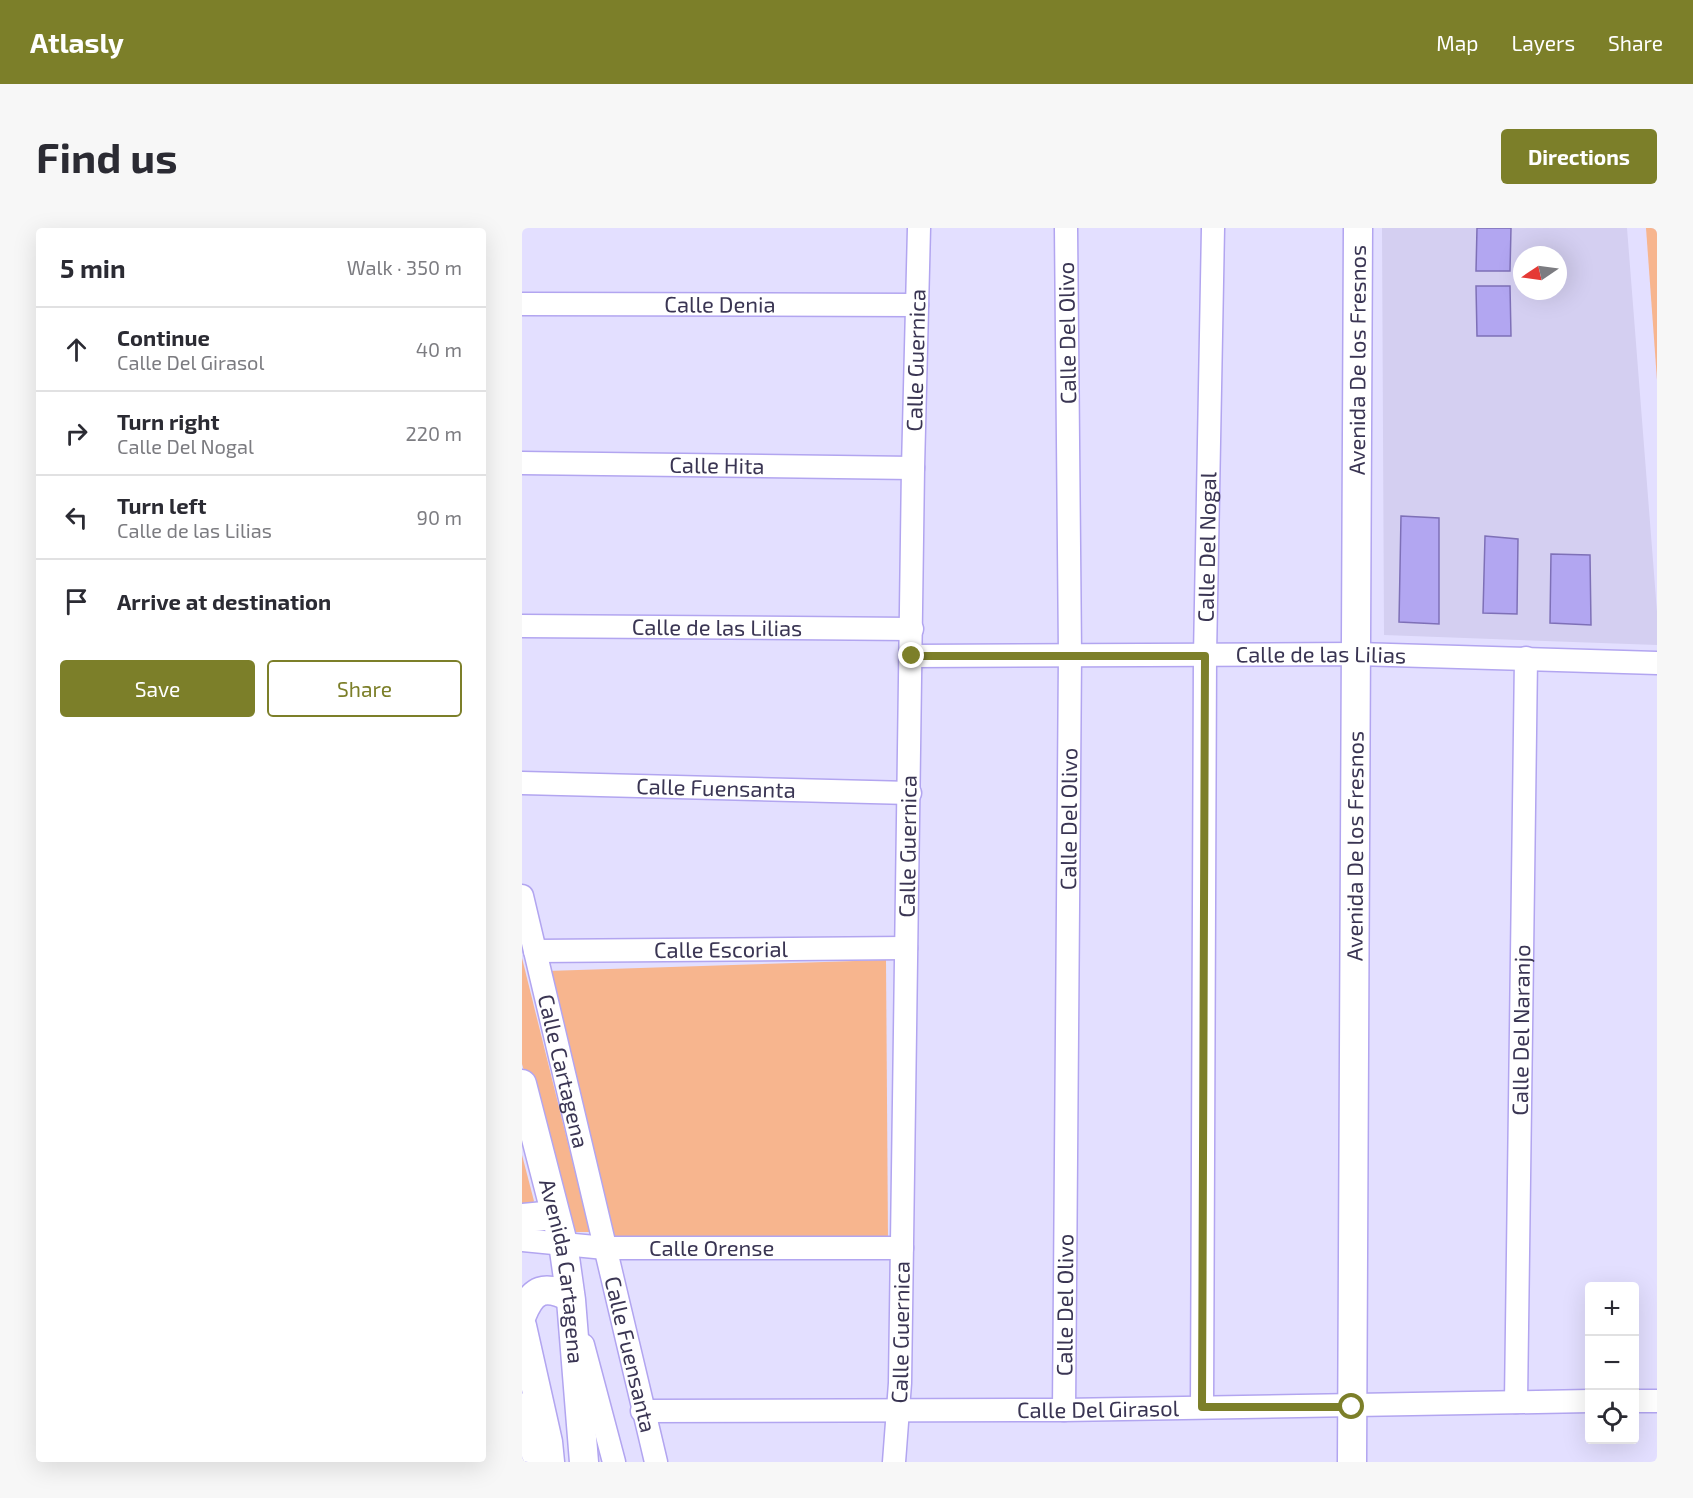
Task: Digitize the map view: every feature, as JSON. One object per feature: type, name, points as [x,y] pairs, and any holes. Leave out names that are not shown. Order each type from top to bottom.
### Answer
[{"type":"street","name":"Calle Guernica","points":[[894,1462],[899,1410],[912,656],[912,468],[919,228]]},
{"type":"street","name":"Calle Del Olivo","points":[[1064,1410],[1070,654],[1066,228]]},
{"type":"street","name":"Calle Del Nogal","points":[[1202,1407],[1205,656],[1213,228]]},
{"type":"street","name":"Avenida De los Fresnos","points":[[1352,1462],[1358,654],[1358,228]]},
{"type":"street","name":"Calle Denia","points":[[522,304],[917,305]]},
{"type":"street","name":"Calle Hita","points":[[522,463],[912,468]]},
{"type":"street","name":"Calle de las Lilias","points":[[522,626],[912,629]]},
{"type":"street","name":"Calle de las Lilias","points":[[912,656],[1358,654],[1657,663]]},
{"type":"street","name":"Calle Del Naranjo","points":[[1516,1402],[1526,658]]},
{"type":"street","name":"Calle Fuensanta","points":[[522,783],[910,793]]},
{"type":"street","name":"Calle Cartagena","points":[[522,896],[605,1248]]},
{"type":"street","name":"Calle Escorial","points":[[536,951],[906,948]]},
{"type":"street","name":"Avenida Cartagena","points":[[522,1084],[563,1243],[570,1297],[584,1462]]},
{"type":"street","points":[[522,1218],[555,1215]]},
{"type":"street","name":"Calle Orense","points":[[522,1239],[605,1248],[902,1248]]},
{"type":"street","name":"Calle Fuensanta","points":[[605,1248],[656,1462]]},
{"type":"street","points":[[522,1315],[534,1295],[545,1289],[554,1289],[570,1297],[614,1462]]},
{"type":"street","name":"Avenida Cartagena","points":[[522,1326],[550,1462]]},
{"type":"street","points":[[529,1462],[533,1373]]},
{"type":"street","name":"Calle Del Girasol","points":[[642,1411],[1352,1407],[1585,1401]]},
{"type":"street","points":[[1639,1401],[1657,1401]]},
{"type":"shaded area","points":[[1382,228],[1627,228],[1657,612],[1657,645],[1384,635]]},
{"type":"shaded area","points":[[1646,228],[1657,228],[1657,380]]},
{"type":"shaded area","points":[[522,958],[590,1232],[573,1232],[522,1064]]},
{"type":"shaded area","points":[[886,960],[888,1240],[609,1243],[547,971]]},
{"type":"shaded area","points":[[522,1155],[534,1201],[526,1212],[522,1209]]},
{"type":"building","points":[[1477,228],[1511,228],[1510,271],[1476,271]]},
{"type":"building","points":[[1476,286],[1510,286],[1511,336],[1477,336]]},
{"type":"building","points":[[1401,516],[1439,518],[1439,624],[1399,622]]},
{"type":"building","points":[[1485,536],[1518,539],[1517,614],[1483,613]]},
{"type":"building","points":[[1551,554],[1590,555],[1591,625],[1550,623]]},
{"type":"route","points":[[912,656],[1070,654],[1205,656],[1202,1407],[1352,1407]]}]
